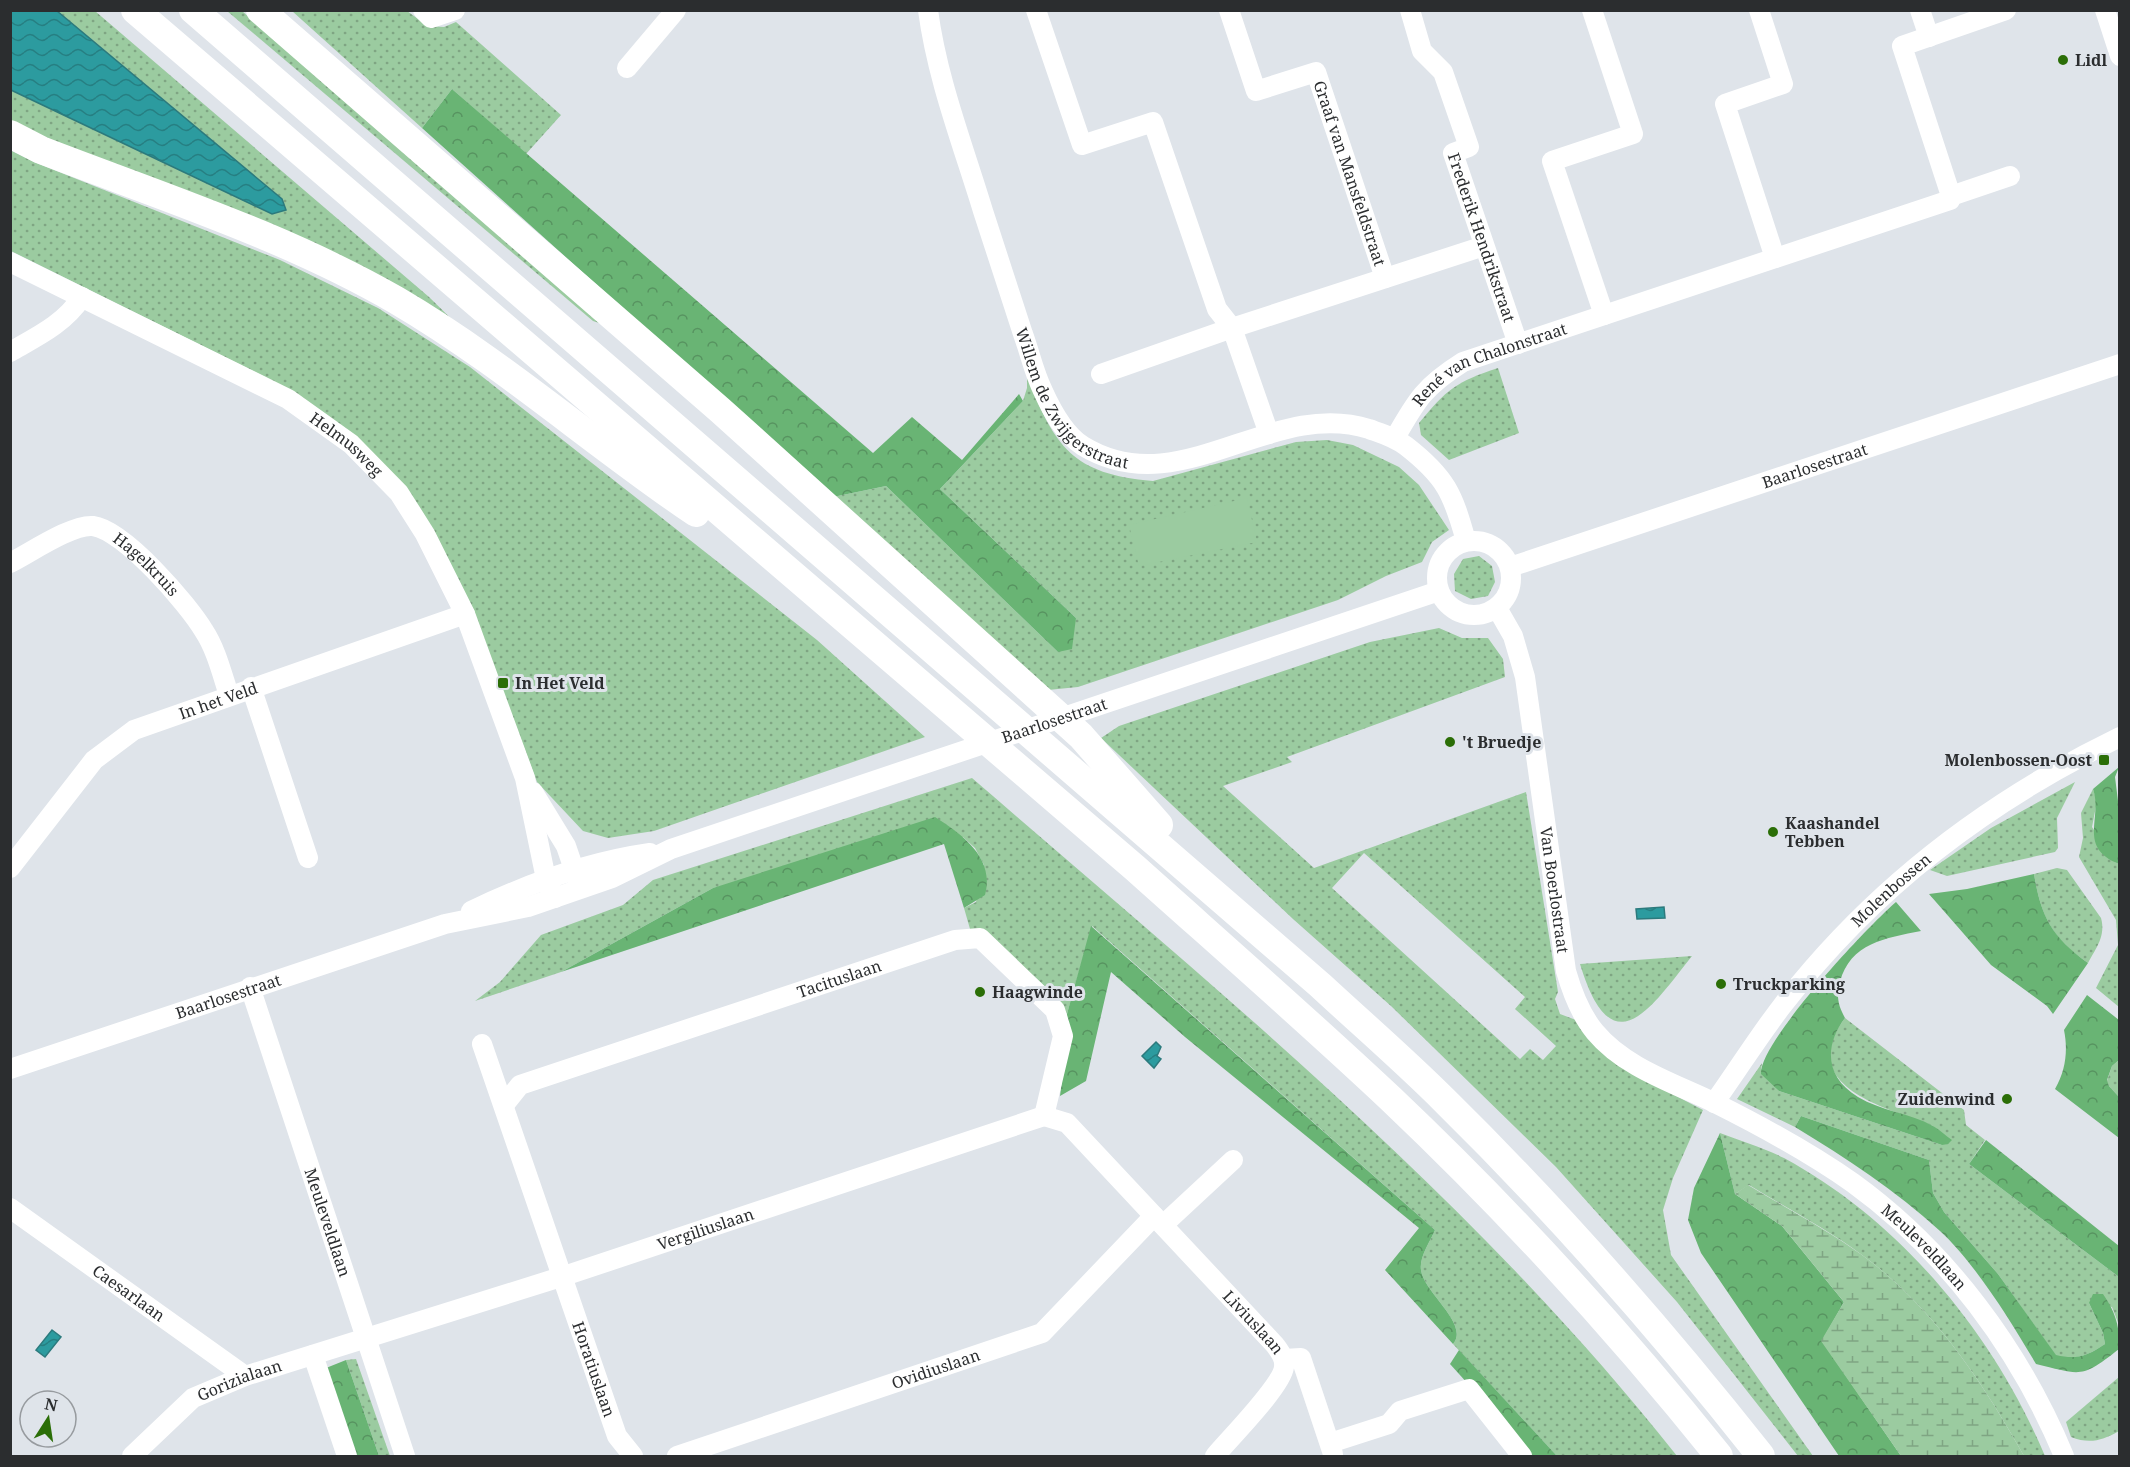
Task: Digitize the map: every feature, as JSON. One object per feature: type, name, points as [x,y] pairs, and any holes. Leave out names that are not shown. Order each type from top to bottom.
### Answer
[{"type":"highway","points":[[135,10],[1135,868],[1391,1100],[1515,1223],[1578,1292],[1719,1456]]},
{"type":"highway","points":[[194,10],[1230,905],[1443,1099],[1514,1171],[1707,1388],[1761,1456]]},
{"type":"highway","points":[[260,10],[720,410],[1081,736],[1230,905]]},
{"type":"highway","points":[[10,134],[41,150],[295,249],[396,300],[501,370],[629,468],[807,588]]},
{"type":"street","points":[[423,10],[431,18],[454,12]]},
{"type":"street","points":[[627,68],[676,10]]},
{"type":"street","name":"Willem de Zwijgerstraat","points":[[928,10],[933,49],[997,255],[1042,390],[1062,427],[1082,445],[1112,460],[1141,465],[1173,464],[1269,434],[1315,423],[1357,426],[1395,438],[1428,463],[1451,492],[1466,541]]},
{"type":"street","points":[[1036,10],[1082,145],[1153,122],[1217,309],[1232,328],[1269,434]]},
{"type":"street","name":"Graaf van Mansfeldstraat","points":[[1229,10],[1256,91],[1316,72],[1385,278]]},
{"type":"street","name":"Frederik Hendrikstraat","points":[[1410,10],[1422,51],[1443,72],[1469,147],[1453,153],[1518,344]]},
{"type":"street","points":[[1592,10],[1633,134],[1552,161],[1604,315]]},
{"type":"street","points":[[1759,10],[1783,84],[1725,104],[1775,258]]},
{"type":"street","points":[[1920,10],[1929,37]]},
{"type":"street","points":[[1951,196],[1902,46],[2006,10]]},
{"type":"street","points":[[2105,10],[2120,56]]},
{"type":"street","name":"René van Chalonstraat","points":[[1395,438],[1412,406],[1434,380],[1463,362],[1950,200],[1951,196],[2010,176]]},
{"type":"street","points":[[1101,374],[1232,328],[1484,246]]},
{"type":"street","name":"Helmusweg","points":[[10,262],[288,399],[351,444],[399,493],[425,534],[465,614],[525,778],[546,879],[555,898]]},
{"type":"street","points":[[10,352],[55,327],[71,314],[82,297]]},
{"type":"street","name":"Baarlosestraat","points":[[1510,567],[2120,364]]},
{"type":"street","name":"Hagelkruis","points":[[10,563],[78,528],[94,526],[109,533],[158,571],[205,632],[229,695]]},
{"type":"street","points":[[1466,541],[1485,542],[1494,546],[1502,552],[1510,567],[1510,590],[1497,608],[1482,615],[1467,615],[1450,606],[1439,591],[1437,580],[1441,560],[1455,546],[1466,541]]},
{"type":"street","name":"Baarlosestraat","points":[[10,1069],[250,987],[445,924],[528,908],[612,878],[671,849],[1439,591]]},
{"type":"street","name":"Van Boerlostraat","points":[[1497,608],[1513,636],[1525,676],[1566,971],[1575,1000],[1595,1032],[1623,1057],[1714,1103]]},
{"type":"street","name":"In het Veld","points":[[13,858],[94,760],[134,730],[251,687],[465,614]]},
{"type":"street","points":[[251,687],[308,858]]},
{"type":"street","name":"Molenbossen","points":[[1714,1103],[1781,1006],[1870,906],[1981,815],[2062,765],[2120,737]]},
{"type":"street","name":"Helmusweg","points":[[525,778],[566,846],[581,889]]},
{"type":"street","name":"Baarlosestraat","points":[[445,924],[521,887],[574,869],[604,860],[671,849]]},
{"type":"street","name":"Tacituslaan","points":[[504,1105],[520,1085],[955,940],[980,938],[1055,1010],[1064,1036],[1044,1116]]},
{"type":"street","name":"Meuleveldlaan","points":[[250,987],[405,1456]]},
{"type":"street","points":[[482,1044],[561,1277]]},
{"type":"street","name":"Meuleveldlaan","points":[[1714,1103],[1796,1145],[1854,1184],[1917,1237],[1988,1317],[2046,1413],[2064,1456]]},
{"type":"street","name":"Vergiliuslaan","points":[[366,1339],[561,1277],[1044,1116]]},
{"type":"street","name":"Liviuslaan","points":[[1044,1116],[1067,1123],[1275,1345],[1284,1359],[1284,1370],[1274,1387],[1215,1456]]},
{"type":"street","points":[[1158,1220],[1233,1160]]},
{"type":"street","name":"Caesarlaan","points":[[10,1208],[246,1376]]},
{"type":"street","name":"Ovidiuslaan","points":[[677,1456],[1042,1333],[1158,1220]]},
{"type":"street","name":"Horatiuslaan","points":[[561,1277],[617,1436],[633,1456]]},
{"type":"street","name":"Gorizialaan","points":[[132,1456],[193,1398],[246,1376],[366,1339]]},
{"type":"street","points":[[313,1355],[347,1456]]},
{"type":"street","points":[[1284,1359],[1301,1358],[1332,1450],[1389,1424],[1400,1411],[1469,1389],[1521,1456]]},
{"type":"green space","points":[[57,11],[95,11],[429,297],[477,344],[11,123],[10,89],[272,214],[286,210],[282,199]]},
{"type":"green space","points":[[227,11],[242,11],[602,324],[593,321]]},
{"type":"green space","points":[[292,11],[407,11],[428,26],[444,27],[456,22],[561,115],[526,154],[452,89],[422,128]]},
{"type":"green space","points":[[452,89],[873,453],[912,417],[962,460],[1019,394],[1023,401],[940,489],[1076,618],[1072,649],[1058,652],[886,486],[833,497],[422,128]]},
{"type":"green space","points":[[10,150],[34,162],[280,260],[378,308],[470,367],[817,640],[925,737],[654,831],[608,838],[583,831],[537,782],[473,612],[436,535],[267,378],[11,251]]},
{"type":"green space","points":[[1498,368],[1519,433],[1449,460],[1421,435],[1419,423],[1453,388]]},
{"type":"green space","points":[[1027,376],[1037,401],[1058,439],[1085,463],[1103,472],[1153,481],[1296,442],[1327,440],[1353,445],[1399,467],[1419,485],[1449,530],[1432,542],[1422,562],[1386,576],[1338,600],[1078,687],[1048,690],[833,497],[886,486],[1058,652],[1076,618],[940,489],[1023,401],[1027,388]]},
{"type":"green space","points":[[1247,498],[1257,542],[1139,566],[1129,525]]},
{"type":"green space","points":[[1479,556],[1492,566],[1495,582],[1488,596],[1471,599],[1455,591],[1454,574],[1463,559]]},
{"type":"green space","points":[[1439,628],[1462,638],[1488,638],[1503,659],[1505,677],[1287,757],[1292,762],[1223,786],[1314,868],[1526,792],[1558,992],[1555,999],[1560,1014],[1576,1020],[1593,1043],[1617,1065],[1703,1110],[1673,1178],[1663,1210],[1671,1255],[1813,1456],[1798,1456],[1677,1302],[1556,1167],[1391,1006],[1293,919],[1101,738],[1119,726],[1370,642]],"holes":[[[1364,853],[1525,997],[1515,1009],[1556,1046],[1543,1060],[1530,1049],[1520,1059],[1332,888]]]},
{"type":"green space","points":[[2119,767],[2115,777],[2119,809],[2119,864],[2106,857],[2095,840],[2093,789]]},
{"type":"green space","points":[[972,778],[1250,1018],[1430,1185],[1516,1272],[1599,1362],[1677,1456],[1557,1456],[1453,1344],[1457,1336],[1456,1327],[1424,1279],[1421,1270],[1423,1255],[1435,1230],[1092,926],[1067,1014],[1058,1001],[1035,978],[970,929],[964,908],[976,902],[984,865],[975,848],[963,837],[713,888],[561,972],[475,1001],[500,982],[541,935],[623,905],[653,880]]},
{"type":"green space","points":[[2075,782],[2057,818],[2058,848],[2055,852],[1947,876],[1930,870],[1991,828]]},
{"type":"green space","points":[[2093,789],[2097,801],[2092,827],[2115,862],[2119,864],[2119,1007],[2096,988],[2118,945],[2116,920],[2079,857],[2083,838],[2081,813]]},
{"type":"green space","points":[[935,817],[966,840],[981,859],[985,870],[987,882],[985,895],[964,908],[944,844],[561,972],[713,888]]},
{"type":"green space","points":[[2057,868],[2067,870],[2101,918],[2101,936],[2088,963],[2065,945],[2057,935],[2040,903],[2034,874]]},
{"type":"green space","points":[[2034,874],[2040,902],[2050,925],[2065,944],[2088,963],[2053,1014],[2047,1006],[1991,965],[1929,894],[1967,889]]},
{"type":"green space","points":[[1896,902],[1921,931],[1871,944],[1852,959],[1845,969],[1840,982],[1838,1000],[1845,1018],[1834,1039],[1831,1060],[1839,1080],[1858,1097],[1876,1106],[1933,1126],[1952,1140],[1948,1144],[1942,1145],[1779,1091],[1761,1074],[1765,1058],[1796,1012],[1841,958]]},
{"type":"green space","points":[[1091,926],[1435,1230],[1423,1255],[1421,1270],[1424,1279],[1456,1327],[1457,1336],[1453,1344],[1385,1270],[1419,1228],[1185,1037],[1111,972],[1086,1081],[1060,1096],[1068,1034],[1067,1014]]},
{"type":"green space","points":[[1692,956],[1647,1010],[1632,1019],[1618,1022],[1605,1014],[1592,996],[1580,964]]},
{"type":"green space","points":[[2087,995],[2119,1020],[2119,1060],[2112,1066],[2107,1080],[2109,1086],[2119,1097],[2119,1138],[2055,1089],[2062,1075],[2065,1060],[2064,1030]]},
{"type":"green space","points":[[1845,1018],[1964,1110],[1966,1125],[1985,1140],[1969,1164],[2119,1277],[2119,1325],[2112,1307],[2089,1303],[2103,1333],[2105,1344],[2082,1356],[2070,1358],[2056,1356],[1998,1274],[1944,1212],[1933,1193],[1929,1160],[1801,1116],[1795,1127],[1737,1099],[1762,1063],[1761,1069],[1779,1091],[1942,1145],[1933,1126],[1871,1102],[1852,1091],[1838,1077],[1830,1061],[1832,1042]]},
{"type":"green space","points":[[2119,1060],[2119,1097],[2107,1081],[2112,1066]]},
{"type":"green space","points":[[1801,1116],[1929,1160],[1933,1193],[1944,1212],[1998,1274],[2056,1355],[2082,1356],[2105,1344],[2103,1333],[2089,1303],[2093,1294],[2103,1294],[2111,1308],[2118,1327],[2119,1349],[2096,1366],[2081,1372],[2063,1371],[2036,1364],[1992,1294],[1953,1244],[1888,1188],[1795,1127]]},
{"type":"green space","points":[[1720,1133],[1784,1158],[1827,1184],[1905,1249],[1940,1286],[1971,1325],[1999,1367],[2024,1411],[2045,1456],[2024,1456],[1991,1400],[1954,1347],[1888,1275],[1835,1236],[1749,1185],[1735,1194]]},
{"type":"green space","points":[[1720,1133],[1735,1194],[1782,1226],[1844,1302],[1822,1341],[1901,1456],[1839,1456],[1701,1253],[1688,1220],[1694,1188]]},
{"type":"green space","points":[[1986,1140],[2119,1246],[2119,1277],[1969,1164]]},
{"type":"green space","points":[[1748,1185],[1848,1245],[1888,1275],[1954,1347],[1991,1400],[2024,1456],[1901,1456],[1821,1341],[1844,1302],[1782,1226],[1735,1194]]},
{"type":"green space","points":[[1459,1350],[1557,1456],[1533,1456],[1450,1364]]},
{"type":"green space","points":[[356,1359],[390,1456],[379,1456],[346,1360]]},
{"type":"green space","points":[[346,1360],[379,1456],[352,1456],[326,1368]]},
{"type":"green space","points":[[2119,1377],[2119,1431],[2095,1440],[2071,1437],[2066,1422]]},
{"type":"water","points":[[11,10],[57,11],[282,199],[286,210],[272,214],[10,89]]},
{"type":"water","points":[[1664,907],[1665,918],[1637,919],[1636,909]]},
{"type":"water","points":[[1156,1042],[1161,1047],[1157,1056],[1161,1059],[1154,1068],[1142,1056]]},
{"type":"water","points":[[52,1330],[61,1337],[45,1357],[36,1350]]},
{"type":"place","name":"Lidl","points":[[2063,60]]},
{"type":"place","name":"In Het Veld","points":[[503,683]]},
{"type":"place","name":"'t Bruedje","points":[[1450,742]]},
{"type":"place","name":"Molenbossen-Oost","points":[[2104,760]]},
{"type":"place","name":"Kaashandel Tebben","points":[[1773,832]]},
{"type":"place","name":"Truckparking","points":[[1721,984]]},
{"type":"place","name":"Haagwinde","points":[[980,992]]},
{"type":"place","name":"Zuidenwind","points":[[2007,1099]]}]
